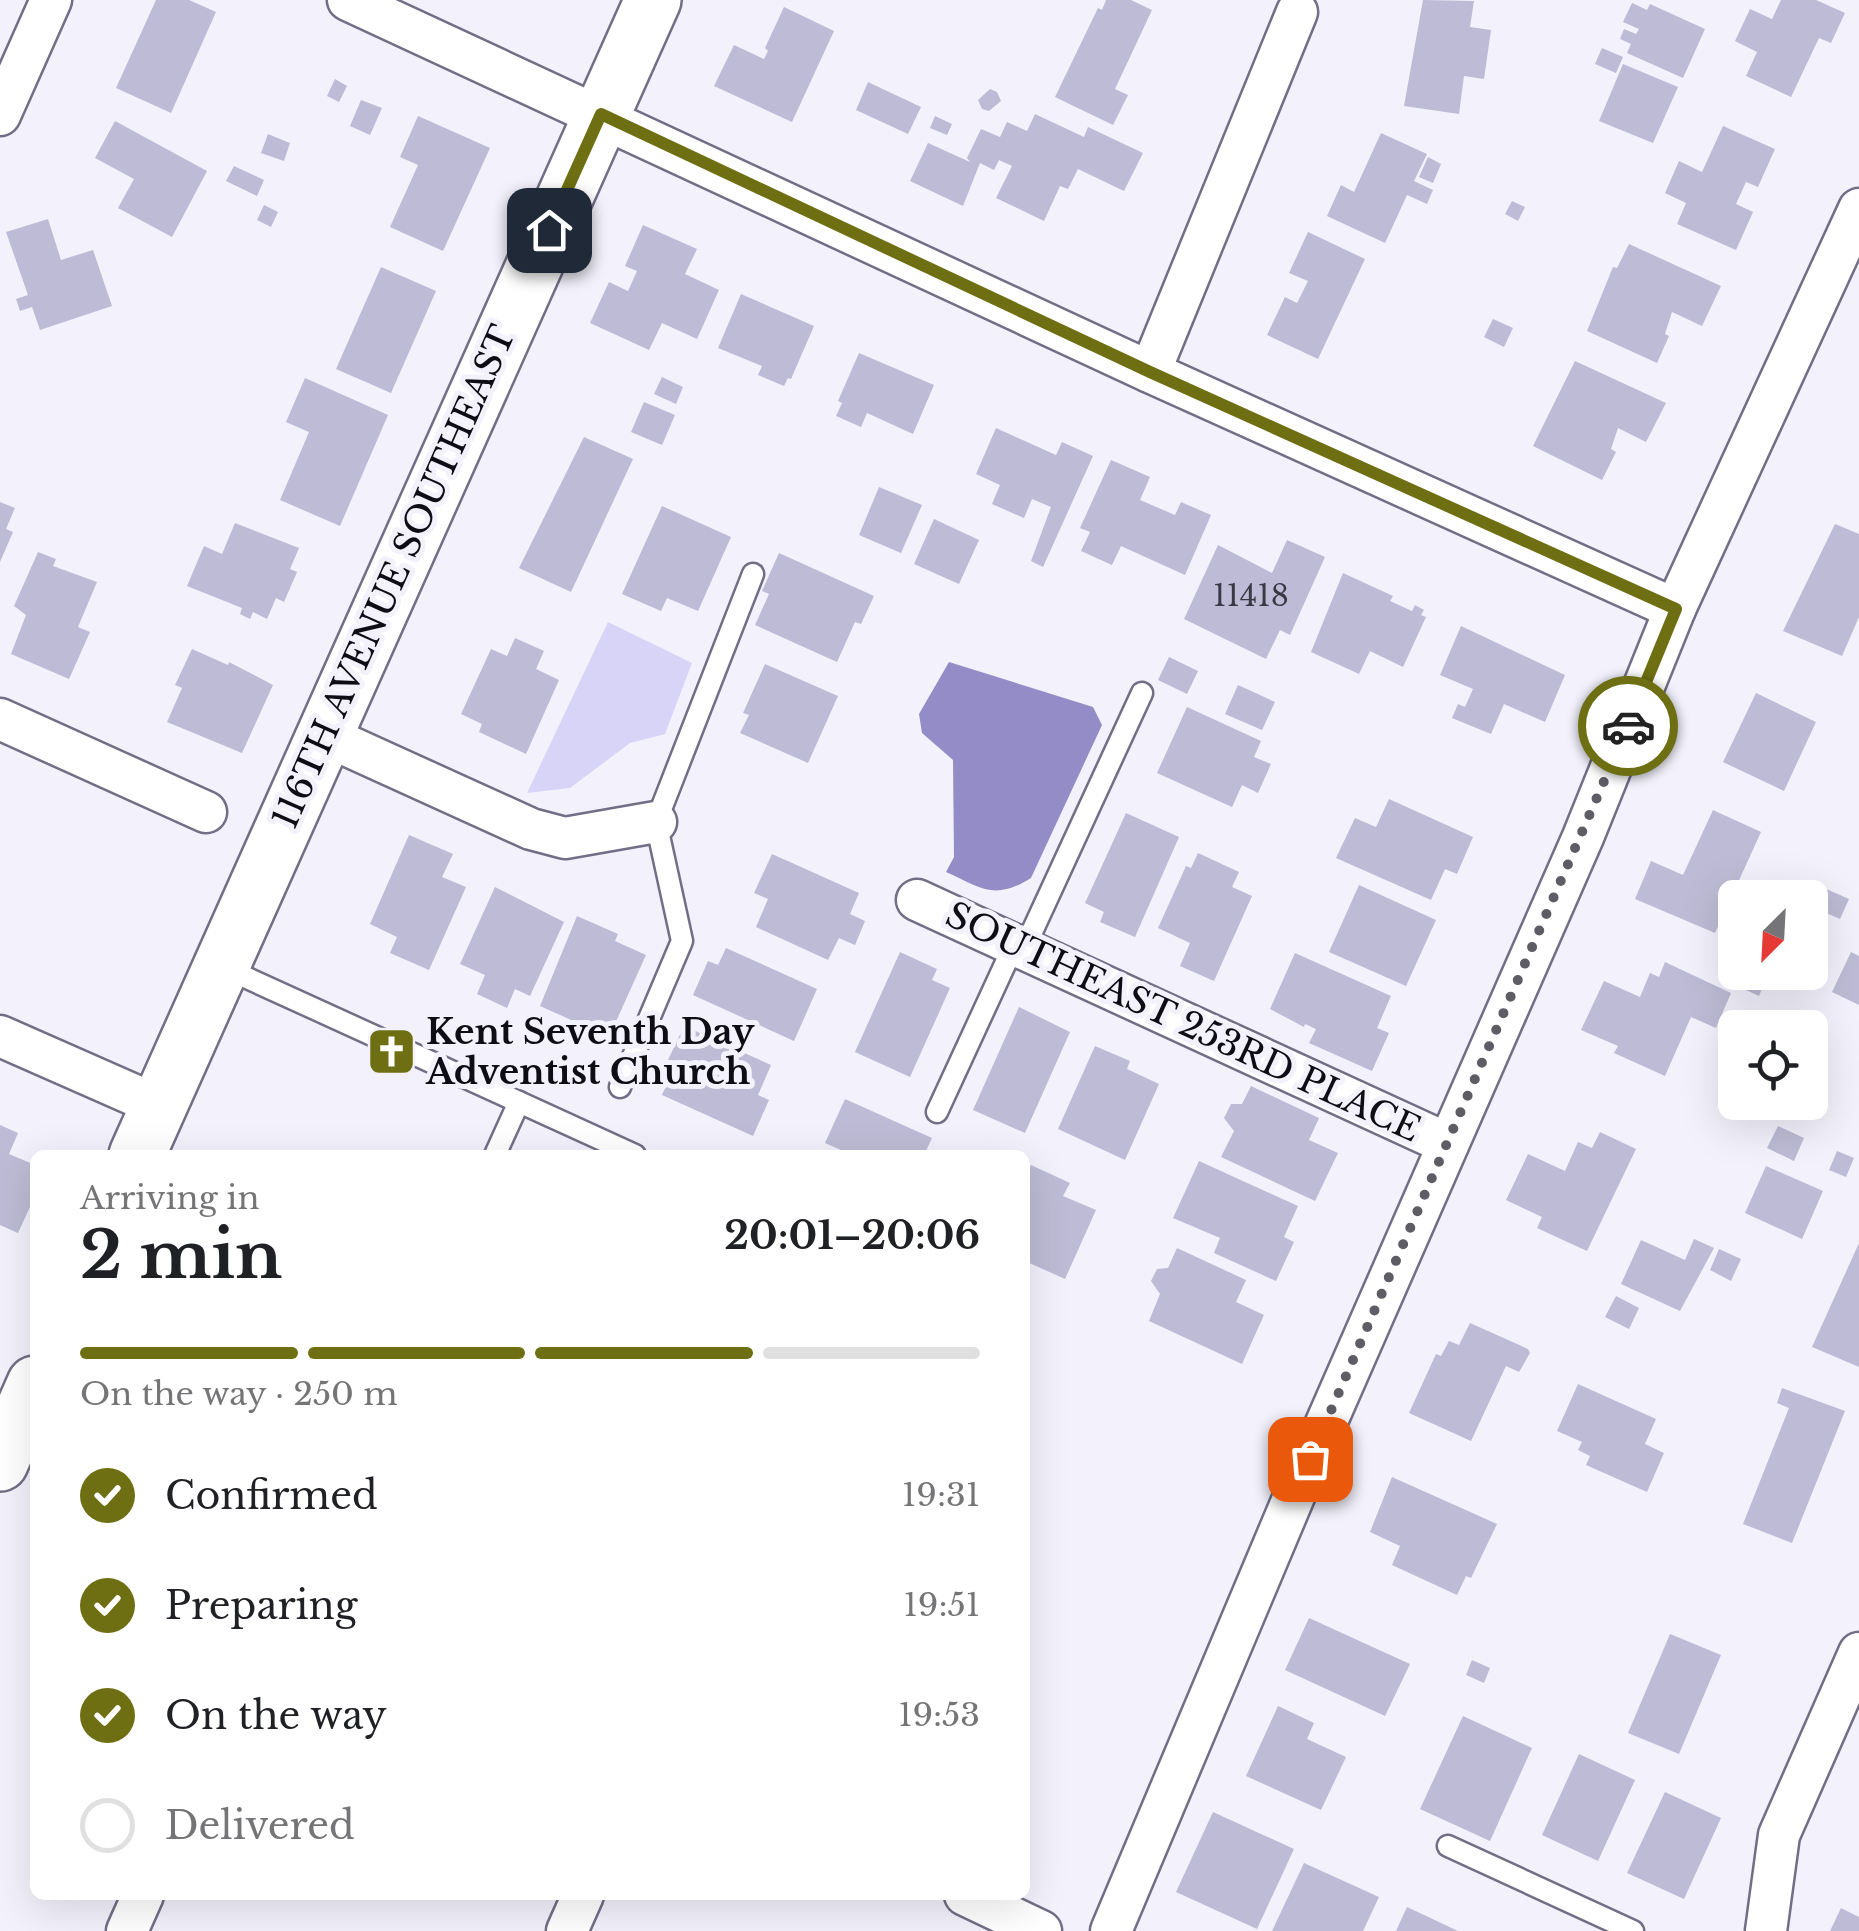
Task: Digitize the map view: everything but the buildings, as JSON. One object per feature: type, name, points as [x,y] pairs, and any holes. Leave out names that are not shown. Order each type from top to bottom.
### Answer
[{"type":"main road","name":"116TH AVENUE SOUTHEAST","points":[[139,1150],[654,0]]},
{"type":"main road","points":[[0,1463],[30,1395]]},
{"type":"street","points":[[0,115],[51,0]]},
{"type":"street","points":[[348,0],[601,114],[1150,372],[1676,609]]},
{"type":"street","points":[[1150,372],[1297,12]]},
{"type":"street","points":[[1112,1931],[1288,1512],[1583,837],[1676,609],[1859,209]]},
{"type":"street","points":[[0,719],[206,812]]},
{"type":"street","points":[[324,735],[531,830],[566,838],[656,822]]},
{"type":"street","name":"SOUTHEAST 253RD PLACE","points":[[917,900],[1448,1144]]},
{"type":"street","points":[[0,1036],[159,1106]]},
{"type":"street","points":[[1766,1931],[1778,1834],[1859,1653]]},
{"type":"street","points":[[127,1931],[141,1900]]},
{"type":"street","points":[[566,1931],[581,1900]]},
{"type":"street","points":[[975,1900],[1040,1931]]},
{"type":"lane","points":[[620,1086],[682,941],[656,822],[753,574]]},
{"type":"lane","points":[[938,1112],[1142,692]]},
{"type":"lane","points":[[221,966],[624,1150]]},
{"type":"lane","points":[[498,1150],[519,1102]]},
{"type":"lane","points":[[1448,1846],[1633,1931]]},
{"type":"shaded area","points":[[608,622],[692,663],[665,734],[630,743],[570,788],[527,793]]},
{"type":"shaded area","points":[[949,662],[1093,707],[1102,725],[1031,878],[1007,889],[988,890],[946,872],[954,857],[953,760],[922,733],[919,714]]},
{"type":"way so far","points":[[1310,1459],[1628,726]]},
{"type":"place","name":"Kent Seventh Day Adventist Church","points":[[391,1052]]},
{"type":"route","points":[[549,230],[601,114],[1150,372],[1676,609],[1628,726]]}]
